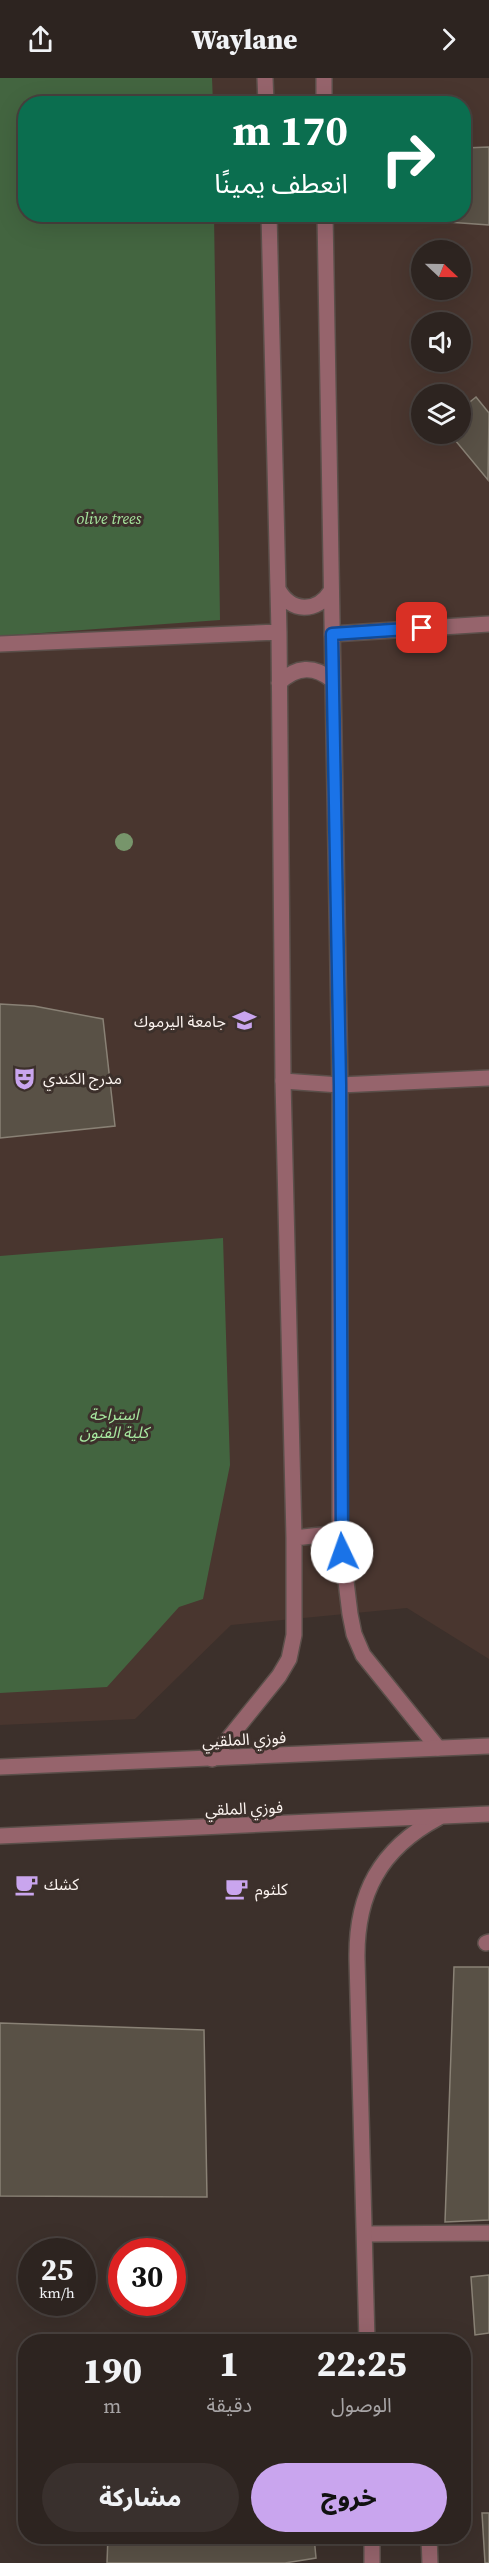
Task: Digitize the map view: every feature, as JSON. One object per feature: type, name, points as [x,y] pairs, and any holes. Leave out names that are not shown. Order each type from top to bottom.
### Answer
[{"type":"street","points":[[265,78],[266,96]]},
{"type":"street","points":[[324,78],[324,96]]},
{"type":"street","points":[[212,1759],[279,1676],[289,1659],[294,1635],[294,1538],[283,1082],[279,632],[269,222]]},
{"type":"street","points":[[325,222],[340,1085],[340,1533],[350,1614],[354,1634],[363,1655],[438,1748]]},
{"type":"street","points":[[278,589],[290,604],[308,608],[318,605],[331,591]]},
{"type":"street","points":[[332,634],[489,624]]},
{"type":"street","points":[[0,644],[279,632]]},
{"type":"street","points":[[279,683],[296,670],[305,669],[315,670],[332,680]]},
{"type":"street","points":[[283,1082],[340,1085],[489,1078]]},
{"type":"street","points":[[294,1538],[340,1533]]},
{"type":"street","name":"فوزي الملقيي","points":[[0,1767],[489,1746]]},
{"type":"street","name":"فوزي الملقي","points":[[0,1836],[489,1814]]},
{"type":"street","points":[[367,2334],[357,1959],[359,1916],[374,1876],[387,1858],[402,1842],[438,1818]]},
{"type":"street","points":[[365,2235],[489,2233]]},
{"type":"street","points":[[372,2544],[372,2563]]},
{"type":"street","points":[[429,2544],[429,2563]]},
{"type":"shaded area","name":"جامعة اليرموك","points":[[0,78],[489,78],[489,1659],[407,1608],[231,1625],[135,1719],[0,1725]]},
{"type":"green space","name":"olive trees","points":[[0,78],[212,78],[213,96],[18,96],[18,222],[214,222],[220,620],[0,636]]},
{"type":"green space","name":"استراحة كلية الفنون","points":[[223,1238],[230,1465],[203,1599],[179,1607],[107,1687],[0,1693],[0,1256]]},
{"type":"building","points":[[489,147],[489,225],[448,222],[471,222],[471,148]]},
{"type":"building","points":[[476,397],[489,413],[488,480],[458,444],[471,444],[471,401]]},
{"type":"building","points":[[0,1004],[34,1006],[103,1019],[115,1126],[0,1138]]},
{"type":"building","points":[[454,1967],[489,1967],[489,2220],[445,2222]]},
{"type":"building","points":[[0,2023],[204,2030],[207,2197],[0,2196]]},
{"type":"building","points":[[489,2275],[489,2333],[475,2335],[471,2277]]},
{"type":"building","points":[[482,2513],[489,2513],[489,2563],[485,2563]]},
{"type":"building","points":[[108,2544],[315,2544],[316,2558],[285,2563],[107,2563]]},
{"type":"place","name":"جامعة اليرموك","points":[[244,1021]]},
{"type":"place","name":"مدرج الكندي","points":[[25,1078]]},
{"type":"place","name":"كشك","points":[[26,1884]]},
{"type":"place","name":"كلثوم","points":[[237,1889]]},
{"type":"route","points":[[342,1552],[340,1533],[340,1085],[332,634],[422,628]]}]
